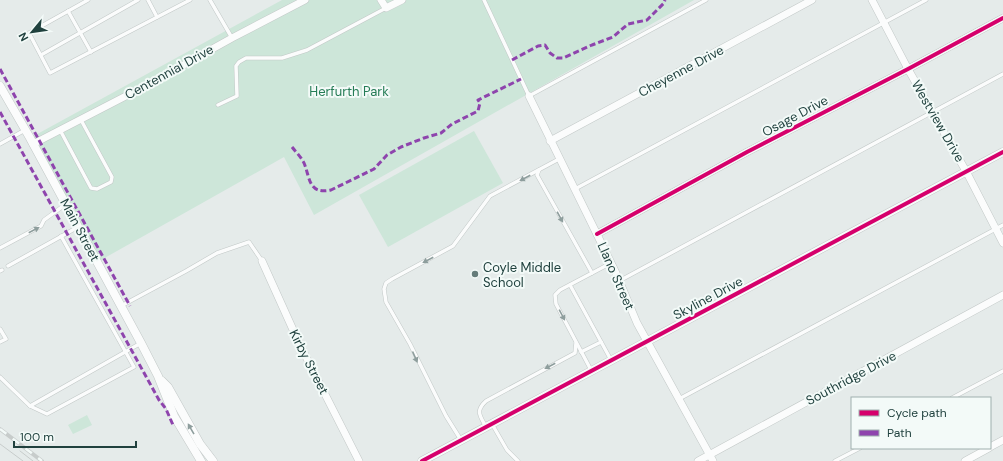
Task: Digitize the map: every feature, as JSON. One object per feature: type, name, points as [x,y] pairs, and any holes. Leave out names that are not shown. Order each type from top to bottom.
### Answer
[{"type":"street","name":"Centennial Drive","points":[[33,144],[152,83],[232,38],[305,0]]},
{"type":"street","points":[[381,0],[386,8],[402,0]]},
{"type":"street","name":"Cheyenne Drive","points":[[550,141],[812,0]]},
{"type":"street","name":"Westview Drive","points":[[872,0],[908,69],[967,173],[1003,243]]},
{"type":"street","name":"Osage Drive","points":[[597,234],[746,152],[908,69],[1003,18]]},
{"type":"street","name":"Main Street","points":[[0,86],[141,343],[158,376],[180,428],[201,461]]},
{"type":"street","name":"Llano Street","points":[[529,96],[611,263],[636,323],[711,458]]},
{"type":"street","name":"Skyline Drive","points":[[422,461],[433,458],[461,440],[967,173],[1003,152]]},
{"type":"street","name":"Kirby Street","points":[[262,261],[299,343],[358,461]]},
{"type":"street","name":"Southridge Drive","points":[[698,461],[711,458],[1003,295]]},
{"type":"street","name":"Main Street","points":[[158,376],[168,387],[200,444],[213,461]]},
{"type":"street","points":[[991,447],[1003,440]]},
{"type":"street","points":[[965,461],[987,449]]},
{"type":"lane","points":[[88,0],[29,33],[50,74],[190,0]]},
{"type":"lane","points":[[41,55],[138,0]]},
{"type":"lane","points":[[148,0],[157,17]]},
{"type":"lane","points":[[210,0],[232,38]]},
{"type":"lane","name":"Llano Street","points":[[484,0],[529,96]]},
{"type":"lane","points":[[529,96],[706,0]]},
{"type":"lane","points":[[575,190],[926,0]]},
{"type":"lane","points":[[218,105],[237,96],[236,66],[246,58],[282,58],[307,50],[386,8]]},
{"type":"lane","points":[[68,11],[91,52]]},
{"type":"lane","points":[[619,281],[1003,74]]},
{"type":"lane","points":[[60,130],[92,188],[97,189],[111,182],[112,177],[81,120]]},
{"type":"lane","points":[[0,138],[1,143],[25,130]]},
{"type":"lane","points":[[461,440],[446,416],[410,344],[386,302],[384,289],[386,283],[453,246],[490,196],[559,159]]},
{"type":"lane","points":[[539,170],[537,175],[592,273]]},
{"type":"lane","points":[[0,248],[41,226],[44,220],[66,204]]},
{"type":"lane","points":[[679,399],[1003,225]]},
{"type":"lane","points":[[8,266],[78,227]]},
{"type":"lane","points":[[0,377],[30,406],[47,414],[134,367],[61,236]]},
{"type":"lane","points":[[121,306],[217,253],[235,246],[249,242],[262,261]]},
{"type":"lane","points":[[592,371],[556,304],[555,295],[560,290],[611,263]]},
{"type":"lane","points":[[570,285],[612,361]]},
{"type":"lane","points":[[0,329],[6,339],[0,342]]},
{"type":"lane","points":[[518,461],[507,450],[479,415],[481,405],[575,353],[576,342]]},
{"type":"lane","points":[[581,352],[601,342]]},
{"type":"lane","points":[[30,406],[141,343]]},
{"type":"lane","points":[[954,397],[1003,371]]},
{"type":"lane","points":[[835,461],[858,449]]},
{"type":"green space","name":"Herfurth Park","points":[[282,0],[694,0],[314,215],[284,157],[101,260],[30,138]]},
{"type":"green space","points":[[474,131],[503,183],[388,247],[359,195]]},
{"type":"green space","points":[[87,415],[92,425],[73,434],[68,425]]},
{"type":"tram line","points":[[0,444],[23,461]]},
{"type":"tram line","points":[[20,451],[33,461]]},
{"type":"railway","points":[[0,429],[42,461]]},
{"type":"marked path","points":[[512,60],[538,46],[545,45],[550,53],[557,58],[563,58],[613,37],[628,24],[647,20],[664,3],[665,0]]},
{"type":"marked path","points":[[0,69],[130,306]]},
{"type":"marked path","points":[[292,147],[304,163],[311,184],[318,190],[331,190],[374,169],[387,155],[401,147],[441,133],[452,124],[478,111],[480,103],[478,100],[521,79]]},
{"type":"marked path","points":[[0,112],[159,400],[166,409],[173,425]]},
{"type":"cycle path","points":[[597,234],[747,152],[1003,18]]},
{"type":"cycle path","points":[[422,461],[1003,152]]},
{"type":"place","name":"Coyle Middle School","points":[[475,274]]}]
